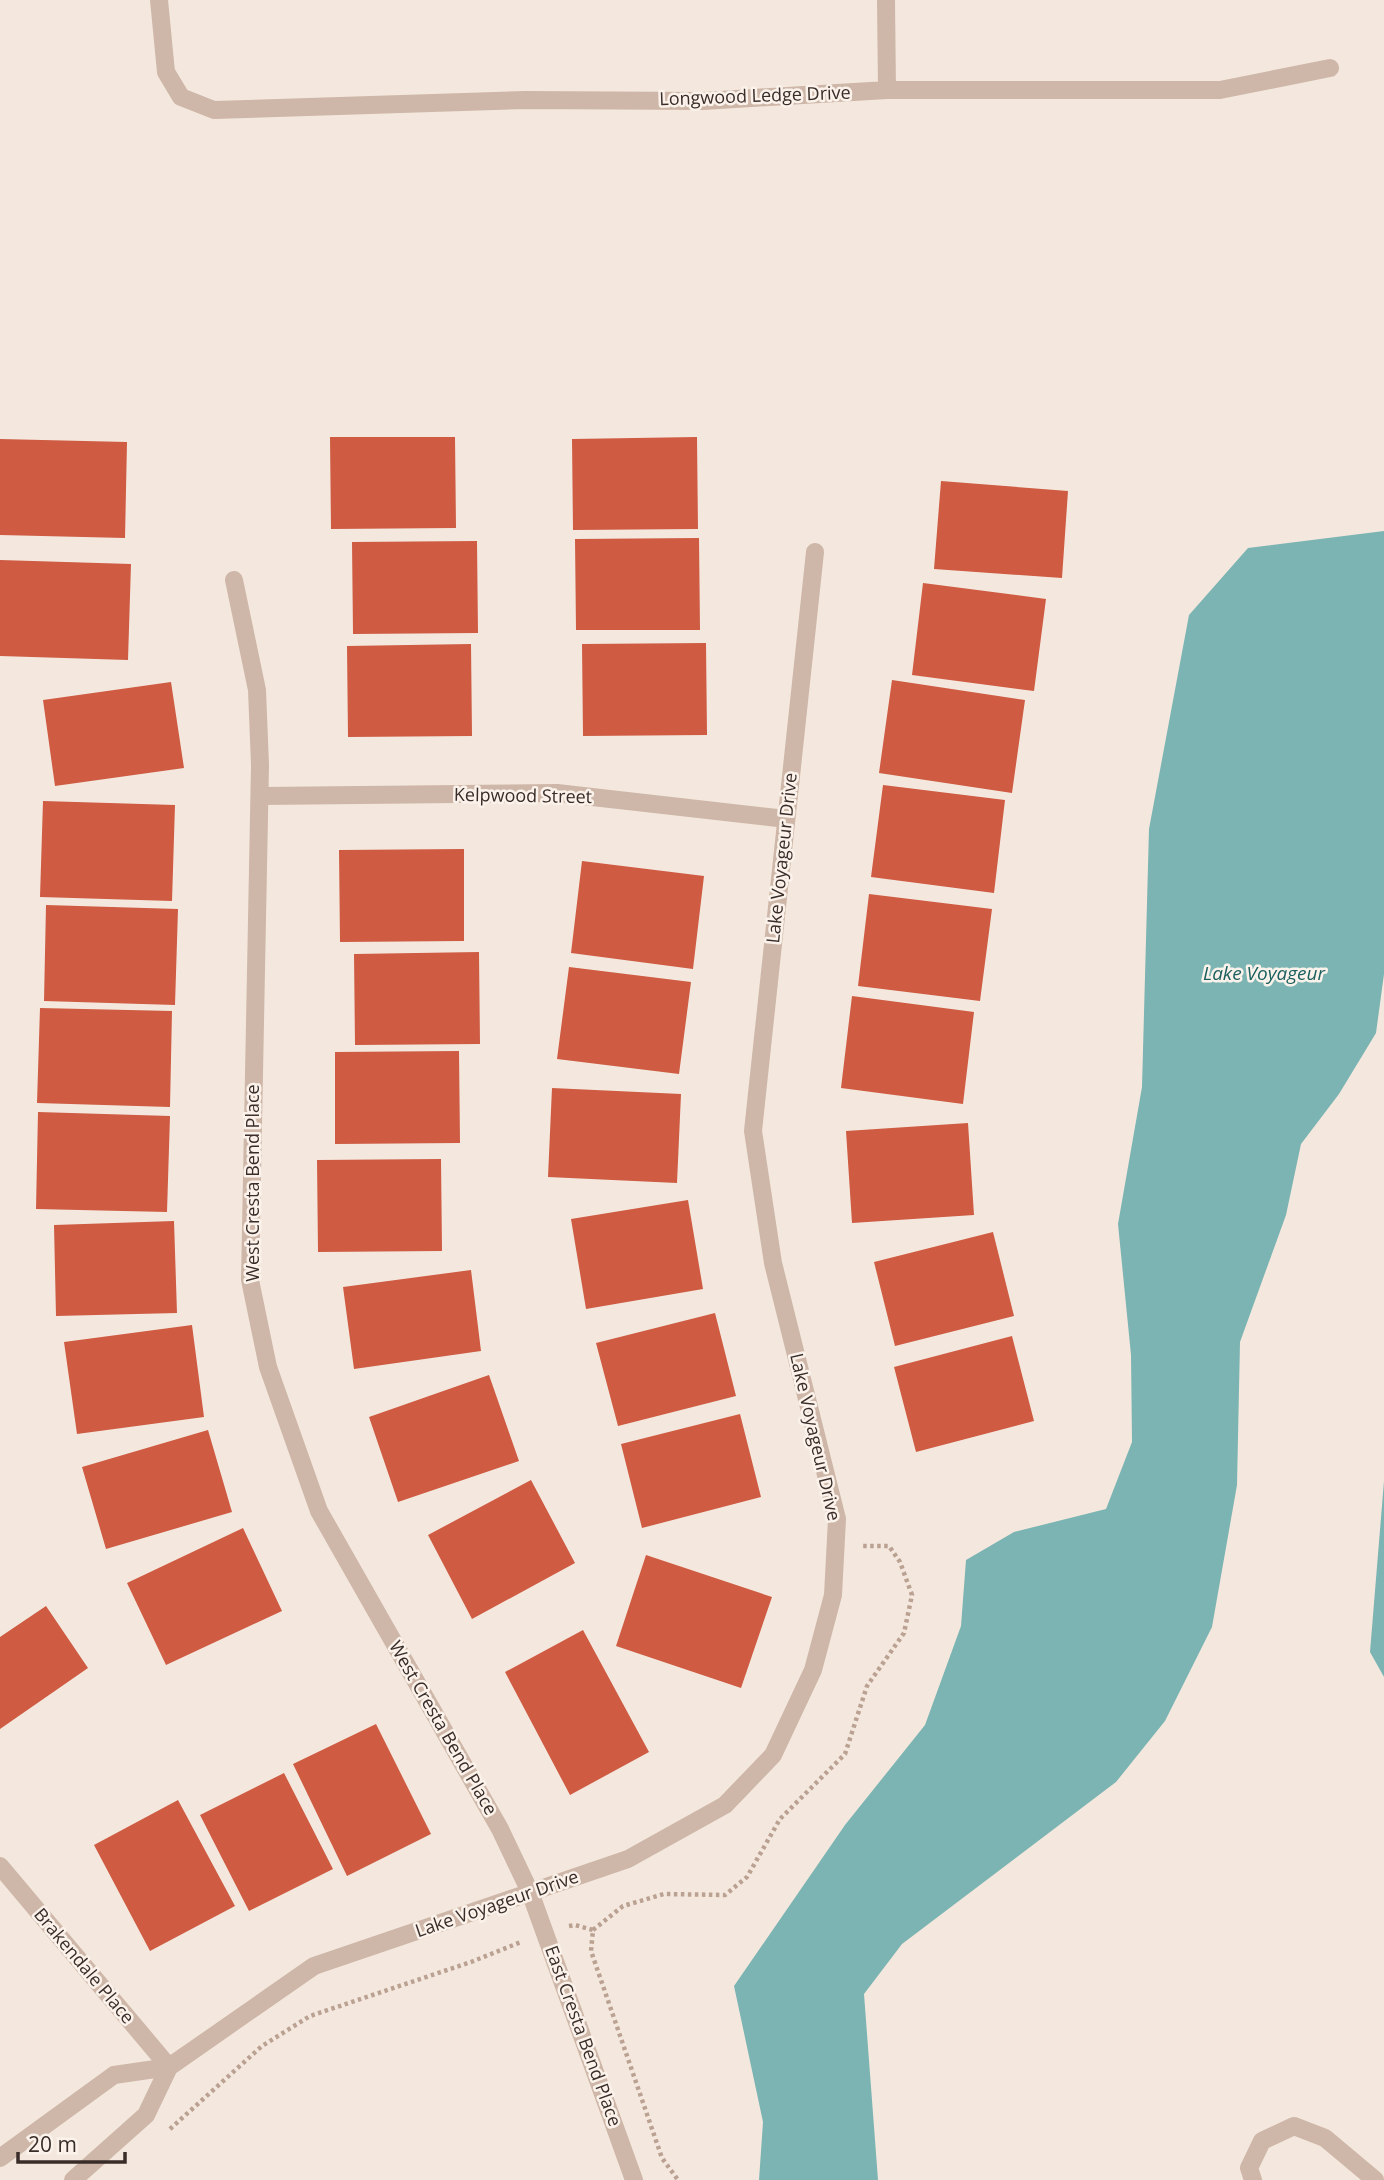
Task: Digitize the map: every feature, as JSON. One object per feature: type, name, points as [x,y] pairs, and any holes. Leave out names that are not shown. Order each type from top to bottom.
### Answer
[{"type":"street","name":"Longwood Ledge Drive","points":[[159,0],[166,72],[181,97],[214,110],[524,100],[703,101],[887,90],[1220,90],[1329,68]]},
{"type":"street","points":[[886,0],[887,90]]},
{"type":"street","name":"Lake Voyageur Drive","points":[[0,2158],[114,2074],[169,2067],[314,1966],[628,1859],[725,1805],[773,1755],[813,1670],[833,1595],[837,1519],[773,1263],[753,1131],[815,552]]},
{"type":"street","name":"West Cresta Bend Place","points":[[234,580],[257,691],[260,796],[250,1280],[268,1367],[319,1511],[500,1829],[530,1892]]},
{"type":"street","name":"Kelpwood Street","points":[[260,796],[557,793],[786,819]]},
{"type":"street","name":"Brakendale Place","points":[[0,1866],[169,2067]]},
{"type":"street","name":"East Cresta Bend Place","points":[[530,1892],[634,2180]]},
{"type":"street","name":"Lake Voyageur Drive","points":[[74,2180],[146,2115],[169,2067]]},
{"type":"street","points":[[1253,2180],[1249,2168],[1262,2141],[1294,2126],[1325,2138],[1375,2180]]},
{"type":"path","points":[[163,2136],[262,2046],[310,2015],[471,1962],[545,1932],[575,1925],[593,1930],[591,1951],[662,2158],[678,2180]]},
{"type":"water","name":"Lake Voyageur","points":[[1384,531],[1384,974],[1376,1033],[1339,1094],[1301,1144],[1286,1215],[1240,1342],[1237,1485],[1212,1627],[1165,1721],[1116,1782],[902,1944],[864,1994],[878,2180],[759,2180],[763,2122],[734,1986],[845,1825],[925,1725],[961,1626],[966,1560],[1014,1532],[1106,1509],[1132,1442],[1131,1355],[1118,1224],[1142,1087],[1149,829],[1189,615],[1248,548]]},
{"type":"water","points":[[1384,1481],[1384,1677],[1370,1652]]},
{"type":"building","points":[[330,437],[455,437],[456,528],[331,529]]},
{"type":"building","points":[[697,437],[698,529],[573,530],[572,439]]},
{"type":"building","points":[[0,439],[127,442],[125,538],[0,535]]},
{"type":"building","points":[[941,481],[1068,491],[1062,578],[934,569]]},
{"type":"building","points":[[699,538],[700,630],[576,630],[575,539]]},
{"type":"building","points":[[477,541],[478,633],[353,634],[352,542]]},
{"type":"building","points":[[0,560],[131,564],[128,660],[0,656]]},
{"type":"building","points":[[923,583],[1046,599],[1034,691],[912,675]]},
{"type":"building","points":[[706,643],[707,735],[583,736],[582,644]]},
{"type":"building","points":[[471,644],[472,736],[348,737],[347,646]]},
{"type":"building","points":[[892,680],[1025,700],[1012,793],[879,773]]},
{"type":"building","points":[[171,682],[184,768],[55,786],[43,700]]},
{"type":"building","points":[[883,785],[1005,800],[994,893],[871,877]]},
{"type":"building","points":[[43,801],[175,805],[172,901],[40,897]]},
{"type":"building","points":[[464,849],[464,941],[340,942],[339,850]]},
{"type":"building","points":[[582,861],[704,876],[693,969],[571,953]]},
{"type":"building","points":[[869,894],[992,909],[980,1001],[858,986]]},
{"type":"building","points":[[46,905],[178,909],[175,1005],[44,1001]]},
{"type":"building","points":[[479,952],[480,1044],[355,1045],[354,954]]},
{"type":"building","points":[[569,967],[691,982],[679,1074],[557,1059]]},
{"type":"building","points":[[852,996],[974,1012],[963,1104],[841,1088]]},
{"type":"building","points":[[40,1008],[172,1011],[170,1107],[37,1103]]},
{"type":"building","points":[[459,1051],[460,1143],[335,1144],[335,1052]]},
{"type":"building","points":[[552,1088],[681,1094],[677,1183],[548,1177]]},
{"type":"building","points":[[38,1112],[170,1116],[167,1212],[36,1209]]},
{"type":"building","points":[[968,1123],[974,1215],[852,1223],[846,1131]]},
{"type":"building","points":[[441,1159],[442,1251],[318,1252],[317,1160]]},
{"type":"building","points":[[688,1200],[703,1289],[586,1309],[571,1219]]},
{"type":"building","points":[[174,1221],[177,1313],[56,1316],[54,1225]]},
{"type":"building","points":[[993,1232],[1014,1316],[895,1346],[874,1262]]},
{"type":"building","points":[[471,1270],[481,1351],[354,1369],[343,1287]]},
{"type":"building","points":[[715,1313],[736,1396],[618,1426],[596,1343]]},
{"type":"building","points":[[192,1325],[204,1417],[77,1434],[64,1342]]},
{"type":"building","points":[[1012,1336],[1034,1421],[916,1452],[894,1367]]},
{"type":"building","points":[[489,1375],[519,1461],[398,1502],[369,1417]]},
{"type":"building","points":[[740,1414],[761,1497],[642,1528],[621,1444]]},
{"type":"building","points":[[208,1430],[232,1512],[106,1549],[82,1467]]},
{"type":"building","points":[[531,1480],[575,1563],[472,1619],[428,1535]]},
{"type":"building","points":[[243,1528],[282,1611],[166,1665],[127,1583]]},
{"type":"building","points":[[646,1555],[772,1597],[741,1688],[616,1646]]},
{"type":"building","points":[[46,1606],[88,1668],[0,1729],[0,1637]]},
{"type":"building","points":[[583,1630],[649,1752],[570,1795],[505,1672]]},
{"type":"building","points":[[376,1724],[431,1834],[347,1876],[293,1764]]},
{"type":"building","points":[[284,1773],[333,1869],[249,1911],[200,1815]]},
{"type":"building","points":[[178,1800],[235,1906],[150,1951],[94,1845]]}]
